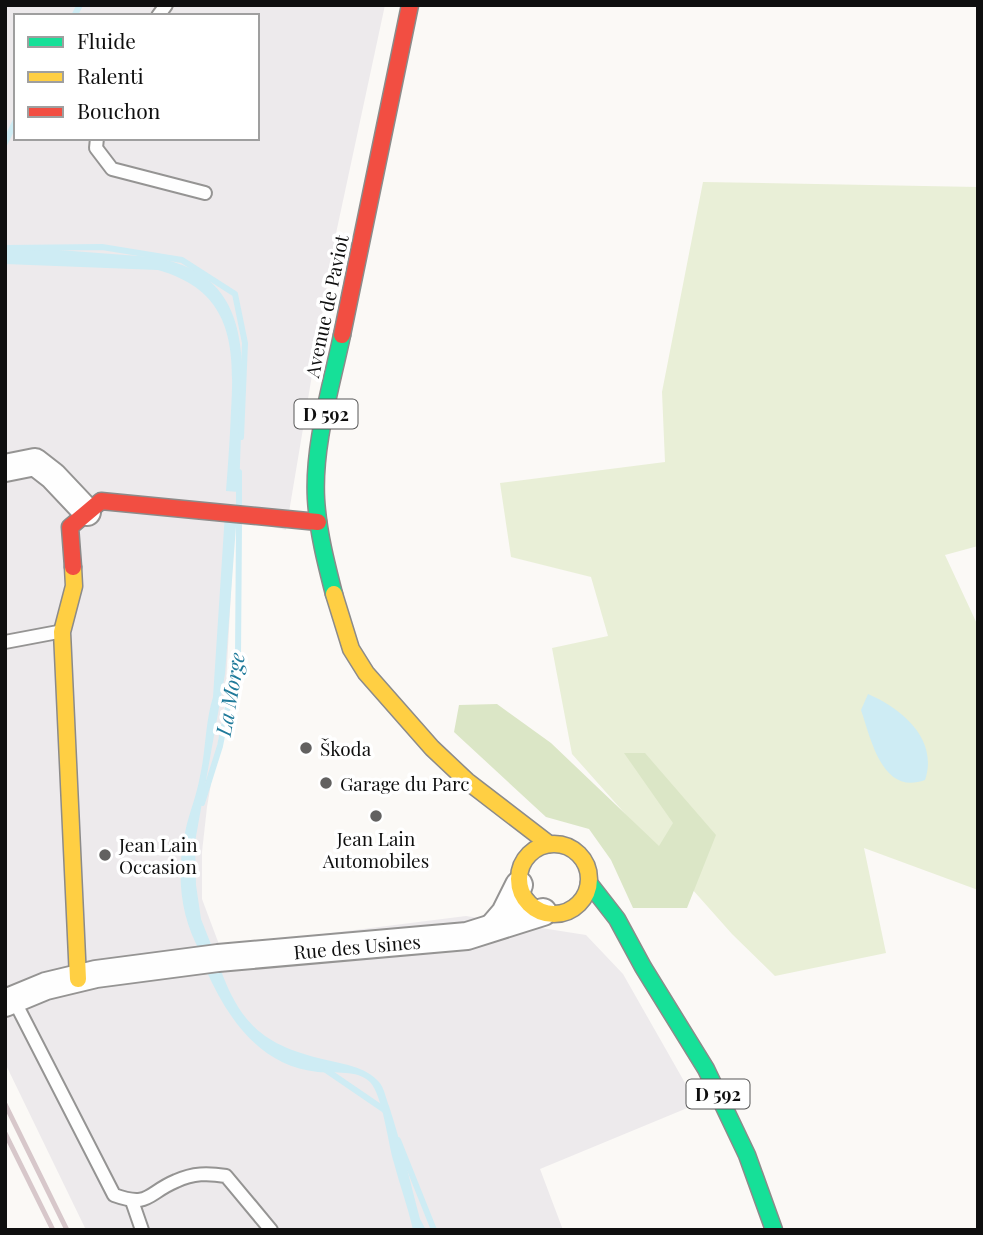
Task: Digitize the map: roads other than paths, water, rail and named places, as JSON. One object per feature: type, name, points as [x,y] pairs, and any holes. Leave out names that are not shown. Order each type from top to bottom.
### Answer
[{"type":"main road","name":"Avenue de Paviot","points":[[410,5],[320,441],[316,497],[321,541],[337,609],[351,649],[366,673],[432,748],[467,781],[549,844]]},
{"type":"main road","points":[[78,979],[62,632],[74,586],[69,527],[101,501],[318,522]]},
{"type":"main road","name":"Avenue de Paviot","points":[[467,781],[510,840],[520,876]]},
{"type":"main road","points":[[553,912],[580,902],[586,894],[589,874],[582,857],[567,846],[549,844],[537,848],[527,856],[520,876],[523,896],[532,906],[553,912],[589,922]]},
{"type":"main road","name":"D 592","points":[[589,883],[617,919],[643,967],[706,1069],[747,1156],[774,1230]]},
{"type":"main road","name":"D 592","points":[[612,940],[643,967]]},
{"type":"street","points":[[5,468],[35,462],[53,476],[87,512]]},
{"type":"street","points":[[494,927],[505,913],[520,876]]},
{"type":"street","name":"Rue des Usines","points":[[10,1002],[46,986],[78,979],[209,959],[467,936],[553,912]]},
{"type":"lane","points":[[97,140],[96,148],[112,169],[205,193]]},
{"type":"lane","points":[[5,642],[62,632]]},
{"type":"lane","points":[[10,1002],[114,1195],[132,1201],[150,1198],[175,1181],[205,1172],[226,1176],[271,1230]]},
{"type":"lane","points":[[132,1201],[142,1230]]},
{"type":"water","points":[[5,246],[152,257],[181,264],[203,276],[219,291],[238,330],[241,353],[243,379],[239,492],[226,491],[232,364],[224,324],[215,306],[183,279],[158,270],[5,264]]},
{"type":"water","points":[[225,513],[237,513],[225,674],[195,842],[196,885],[201,919],[214,952],[201,953],[184,908],[181,860],[202,766],[213,697]]},
{"type":"water","points":[[868,694],[893,708],[922,738],[928,765],[925,780],[910,783],[898,780],[888,773],[874,749],[861,710]]},
{"type":"water","points":[[220,968],[238,1006],[260,1032],[290,1049],[363,1070],[381,1084],[420,1219],[426,1230],[413,1230],[382,1109],[370,1082],[359,1075],[297,1068],[263,1050],[236,1022],[206,970]]},
{"type":"waterway","name":"La Morge","points":[[75,14],[80,5]]},
{"type":"waterway","name":"La Morge","points":[[5,143],[14,124]]},
{"type":"waterway","name":"La Morge","points":[[5,248],[102,247],[182,260],[235,294],[245,343],[241,437]]},
{"type":"waterway","name":"La Morge","points":[[239,472],[239,504]]},
{"type":"waterway","name":"La Morge","points":[[202,803],[220,746],[238,656],[239,525]]},
{"type":"waterway","name":"La Morge","points":[[326,1070],[386,1111]]},
{"type":"waterway","name":"La Morge","points":[[398,1140],[434,1230]]},
{"type":"railway","points":[[5,1104],[67,1230]]},
{"type":"railway","points":[[5,1133],[53,1230]]},
{"type":"place","name":"Škoda","points":[[306,748]]},
{"type":"place","name":"Garage du Parc","points":[[326,783]]},
{"type":"place","name":"Jean Lain Automobiles","points":[[376,816]]},
{"type":"place","name":"Jean Lain Occasion","points":[[105,855]]}]
